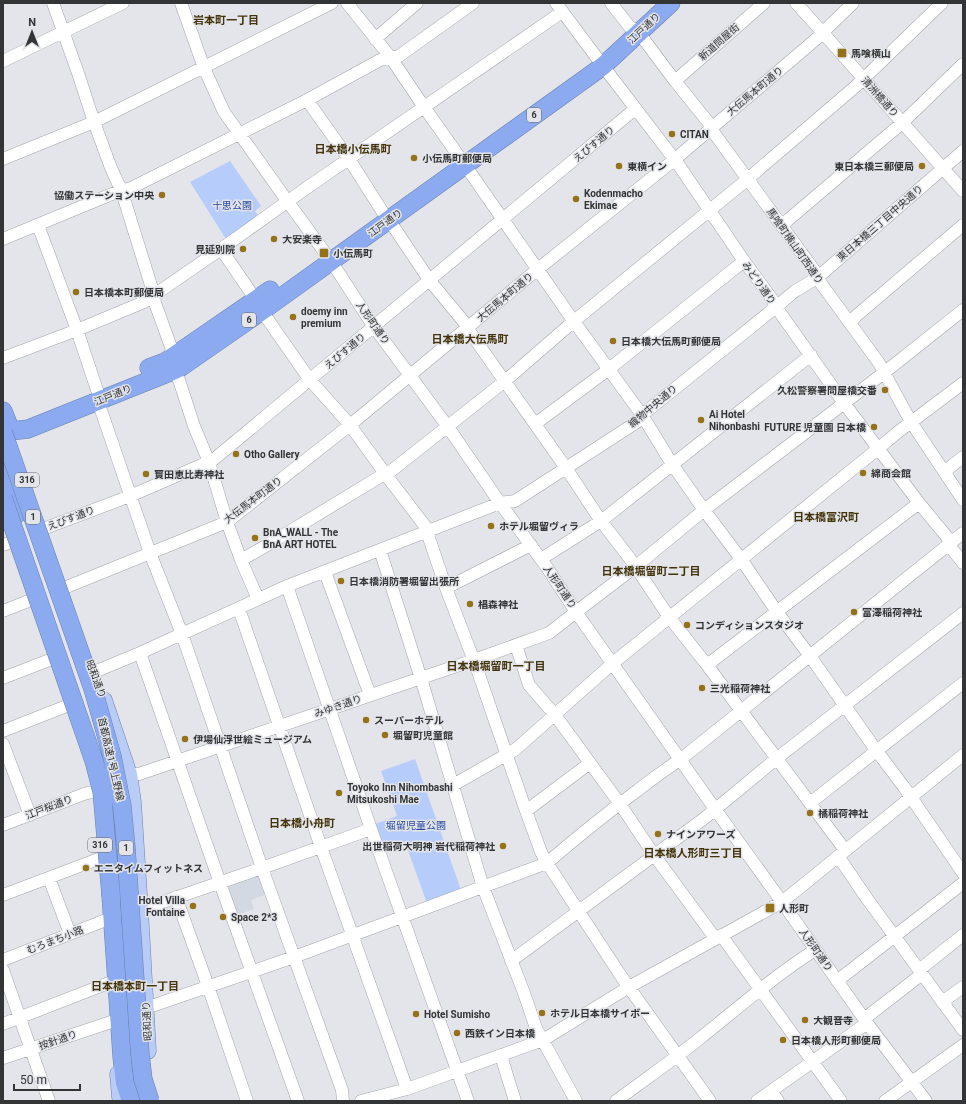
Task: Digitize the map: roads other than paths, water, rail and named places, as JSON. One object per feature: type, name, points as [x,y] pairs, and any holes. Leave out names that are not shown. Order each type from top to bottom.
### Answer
[{"type":"highway","name":"江戸通り","points":[[634,29],[653,3]]},
{"type":"highway","name":"江戸通り","points":[[5,435],[28,430],[97,396],[166,367],[181,367],[261,304],[599,62],[634,29],[671,3]]},
{"type":"highway","name":"昭和通り","points":[[3,411],[5,435]]},
{"type":"highway","name":"首都高速1号上野線","points":[[5,435],[93,689],[118,780],[126,847],[140,1054],[143,1079],[150,1101]]},
{"type":"highway","points":[[6,472],[38,598],[50,626],[52,659]]},
{"type":"highway","points":[[6,472],[52,595],[57,606],[85,646]]},
{"type":"highway","name":"首都高速1号上野線","points":[[3,498],[94,761],[102,797],[116,896],[122,1057],[125,1083],[131,1101]]},
{"type":"highway","points":[[38,598],[59,636],[100,749],[111,790],[116,896],[133,1056],[138,1081],[146,1101]]},
{"type":"highway","points":[[116,896],[124,850],[134,821]]},
{"type":"main road","name":"昭和通り","points":[[5,435],[43,529],[129,774],[140,910],[150,1101]]},
{"type":"main road","points":[[3,519],[7,543],[38,598]]},
{"type":"main road","name":"316","points":[[52,659],[89,762],[96,791],[121,1101]]},
{"type":"street","points":[[52,3],[111,168],[122,192],[154,295],[155,303],[171,346],[172,352],[166,367],[179,380],[194,426],[209,462],[227,522],[241,560],[258,599]]},
{"type":"street","points":[[3,61],[123,3]]},
{"type":"street","name":"人形町通り","points":[[181,3],[204,68],[224,112],[328,256],[374,327],[448,427],[500,503],[541,559],[576,612],[865,1021],[926,1101]]},
{"type":"street","points":[[3,159],[94,122],[332,3]]},
{"type":"street","points":[[347,3],[391,58],[570,316],[642,415],[672,464],[704,510],[741,559],[777,612],[911,797],[963,873]]},
{"type":"street","points":[[376,39],[417,3]]},
{"type":"street","points":[[3,239],[112,194],[122,192],[307,100],[380,60],[399,56],[473,3]]},
{"type":"street","name":"馬喰町横山町西通り","points":[[611,3],[634,29],[708,122],[814,270],[817,278],[885,372],[911,422],[963,500]]},
{"type":"street","name":"新道問屋街","points":[[675,81],[764,3]]},
{"type":"street","name":"清洲橋通り","points":[[796,3],[963,191]]},
{"type":"street","name":"大伝馬本町通り","points":[[64,588],[227,522],[350,425],[538,269],[674,160],[823,33],[853,3]]},
{"type":"street","points":[[241,560],[380,476],[386,475],[505,382],[574,321],[710,211],[856,86],[942,3]]},
{"type":"street","points":[[3,358],[77,330],[144,302],[221,250],[424,107],[559,7]]},
{"type":"street","name":"みどり通り","points":[[559,7],[674,160],[844,403],[947,538],[952,549],[963,563]]},
{"type":"street","points":[[781,225],[902,123],[963,64]]},
{"type":"street","points":[[307,100],[349,159],[430,281],[464,322],[669,617],[707,665],[810,803],[894,936],[963,1030]]},
{"type":"street","name":"えびす通り","points":[[43,529],[130,496],[213,460],[635,109]]},
{"type":"street","name":"東日本橋三丁目中央通り","points":[[795,291],[817,278],[963,151]]},
{"type":"street","points":[[38,225],[77,330],[101,410],[130,496],[150,553],[182,634],[262,868],[342,1090],[344,1101]]},
{"type":"street","points":[[850,323],[856,316],[963,225]]},
{"type":"street","points":[[221,250],[261,304],[266,317],[310,380],[350,425],[428,531],[446,588],[474,660],[541,852],[599,944],[710,1101]]},
{"type":"street","points":[[534,424],[608,369],[744,261]]},
{"type":"street","name":"織物中央通り","points":[[94,672],[239,609],[287,586],[500,503],[515,501],[637,422],[642,415],[795,291]]},
{"type":"street","name":"みゆき通り","points":[[96,791],[129,774],[140,774],[177,760],[549,634],[635,567],[704,510],[885,372],[963,310]]},
{"type":"street","points":[[541,559],[601,521],[811,355]]},
{"type":"street","points":[[453,785],[516,749],[669,617],[898,432],[963,383]]},
{"type":"street","points":[[944,472],[963,457]]},
{"type":"street","points":[[707,665],[919,503]]},
{"type":"street","points":[[146,1008],[294,957],[547,863],[620,804],[680,760],[963,532]]},
{"type":"street","points":[[446,588],[531,545]]},
{"type":"street","points":[[380,550],[483,887],[536,1028],[576,1101]]},
{"type":"street","points":[[326,572],[370,695]]},
{"type":"street","points":[[287,586],[371,829],[468,1101]]},
{"type":"street","points":[[3,611],[38,598]]},
{"type":"street","points":[[239,609],[352,936],[407,1089]]},
{"type":"street","points":[[511,961],[706,817],[844,705],[963,613]]},
{"type":"street","points":[[516,645],[530,684],[555,715],[620,804],[654,855],[760,990],[841,1101]]},
{"type":"street","points":[[140,653],[298,1101]]},
{"type":"street","points":[[3,678],[52,659]]},
{"type":"street","points":[[810,803],[963,683]]},
{"type":"street","points":[[3,731],[69,706]]},
{"type":"street","points":[[3,744],[30,815]]},
{"type":"street","points":[[361,1101],[407,1089],[543,1040],[629,987],[782,902],[963,755]]},
{"type":"street","points":[[526,811],[590,763]]},
{"type":"street","name":"江戸桜通り","points":[[3,825],[84,794],[96,791]]},
{"type":"street","points":[[140,910],[371,829]]},
{"type":"street","points":[[3,895],[101,858]]},
{"type":"street","points":[[49,878],[70,934]]},
{"type":"street","points":[[837,981],[963,883]]},
{"type":"street","points":[[176,897],[247,1101]]},
{"type":"street","name":"むろまち小路","points":[[3,960],[106,920]]},
{"type":"street","points":[[757,1101],[774,1096],[812,1062],[865,1021],[963,935]]},
{"type":"street","points":[[616,1101],[679,1056],[760,990],[815,950]]},
{"type":"street","points":[[3,970],[49,1101]]},
{"type":"street","points":[[3,1024],[111,982]]},
{"type":"street","points":[[942,1002],[963,987]]},
{"type":"street","name":"按針通り","points":[[3,1058],[114,1021]]},
{"type":"street","points":[[885,1101],[963,1045]]},
{"type":"street","points":[[501,1056],[515,1101]]},
{"type":"place","name":"馬喰横山","points":[[842,53]]},
{"type":"place","name":"CITAN","points":[[672,134]]},
{"type":"place","name":"小伝馬町郵便局","points":[[414,158]]},
{"type":"place","name":"東横イン","points":[[619,166]]},
{"type":"place","name":"東日本橋三郵便局","points":[[922,166]]},
{"type":"place","name":"協働ステーション中央","points":[[162,195]]},
{"type":"place","name":"Kodenmacho Ekimae","points":[[576,199]]},
{"type":"place","name":"大安楽寺","points":[[274,239]]},
{"type":"place","name":"見延別院","points":[[243,249]]},
{"type":"place","name":"小伝馬町","points":[[324,253]]},
{"type":"place","name":"日本橋本町郵便局","points":[[76,292]]},
{"type":"place","name":"doemy inn premium","points":[[293,317]]},
{"type":"place","name":"日本橋大伝馬町郵便局","points":[[613,341]]},
{"type":"place","name":"久松警察署問屋橋交番","points":[[885,390]]},
{"type":"place","name":"Ai Hotel Nihonbashi","points":[[701,420]]},
{"type":"place","name":"FUTURE 児童園 日本橋","points":[[874,427]]},
{"type":"place","name":"Otho Gallery","points":[[236,454]]},
{"type":"place","name":"綿商会館","points":[[863,473]]},
{"type":"place","name":"寳田恵比寿神社","points":[[146,474]]},
{"type":"place","name":"ホテル堀留ヴィラ","points":[[491,526]]},
{"type":"place","name":"BnA_WALL - The BnA ART HOTEL","points":[[255,538]]},
{"type":"place","name":"日本橋消防署堀留出張所","points":[[341,581]]},
{"type":"place","name":"椙森神社","points":[[470,604]]},
{"type":"place","name":"富澤稲荷神社","points":[[854,612]]},
{"type":"place","name":"コンディションスタジオ","points":[[687,625]]},
{"type":"place","name":"三光稲荷神社","points":[[702,688]]},
{"type":"place","name":"スーパーホテル","points":[[366,720]]},
{"type":"place","name":"堀留町児童館","points":[[385,735]]},
{"type":"place","name":"伊場仙浮世絵ミュージアム","points":[[185,739]]},
{"type":"place","name":"Toyoko Inn Nihombashi Mitsukoshi Mae","points":[[339,793]]},
{"type":"place","name":"橘稲荷神社","points":[[810,813]]},
{"type":"place","name":"ナインアワーズ","points":[[658,834]]},
{"type":"place","name":"出世稲荷大明神 岩代稲荷神社","points":[[503,846]]},
{"type":"place","name":"エニタイムフィットネス","points":[[86,868]]},
{"type":"place","name":"Hotel Villa Fontaine","points":[[193,906]]},
{"type":"place","name":"人形町","points":[[770,908]]},
{"type":"place","name":"Space 2*3","points":[[223,917]]},
{"type":"place","name":"ホテル日本橋サイボー","points":[[542,1013]]},
{"type":"place","name":"Hotel Sumisho","points":[[416,1014]]},
{"type":"place","name":"大観音寺","points":[[805,1020]]},
{"type":"place","name":"西鉄イン日本橋","points":[[457,1033]]},
{"type":"place","name":"日本橋人形町郵便局","points":[[783,1040]]},
{"type":"district","name":"岩本町一丁目","points":[[226,20]]},
{"type":"district","name":"日本橋小伝馬町","points":[[353,149]]},
{"type":"district","name":"日本橋大伝馬町","points":[[470,339]]},
{"type":"district","name":"日本橋富沢町","points":[[826,517]]},
{"type":"district","name":"日本橋堀留町二丁目","points":[[651,571]]},
{"type":"district","name":"日本橋堀留町一丁目","points":[[496,666]]},
{"type":"district","name":"日本橋小舟町","points":[[302,823]]},
{"type":"district","name":"日本橋人形町三丁目","points":[[693,853]]},
{"type":"district","name":"日本橋本町一丁目","points":[[135,986]]},
{"type":"park label","name":"十思公園","points":[[232,205]]},
{"type":"park label","name":"堀留児童公園","points":[[416,825]]}]
